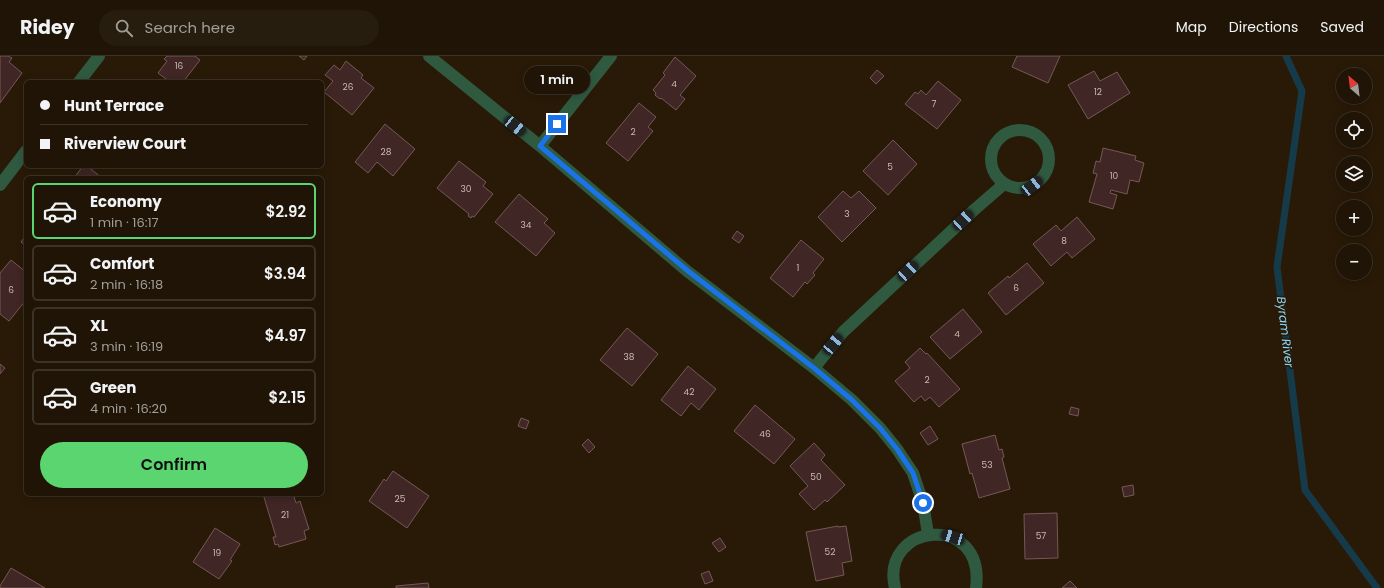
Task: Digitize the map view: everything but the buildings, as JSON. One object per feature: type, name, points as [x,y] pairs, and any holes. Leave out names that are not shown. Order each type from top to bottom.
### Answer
[{"type":"street","points":[[429,56],[540,146],[688,271],[814,368],[852,400],[880,428],[897,449],[913,473],[923,503],[928,534]]},
{"type":"street","points":[[540,146],[611,56]]},
{"type":"street","points":[[80,80],[96,57]]},
{"type":"street","points":[[1015,130],[1030,131],[1040,137],[1048,149],[1049,163],[1044,177],[1032,186],[1018,188],[1004,184],[997,178],[992,169],[991,160],[994,146],[997,142],[1004,134],[1015,130]]},
{"type":"street","points":[[0,185],[24,154]]},
{"type":"street","points":[[814,368],[843,332],[1004,184]]},
{"type":"street","points":[[895,588],[893,578],[894,566],[901,551],[914,540],[928,534],[943,534],[953,537],[968,549],[976,562],[978,575],[976,588]]},
{"type":"waterway","name":"Byram River","points":[[1286,56],[1302,91],[1277,267],[1305,490],[1377,588]]},
{"type":"route","points":[[557,124],[540,146],[688,271],[814,368],[852,400],[880,428],[897,449],[913,473],[923,503]]}]
